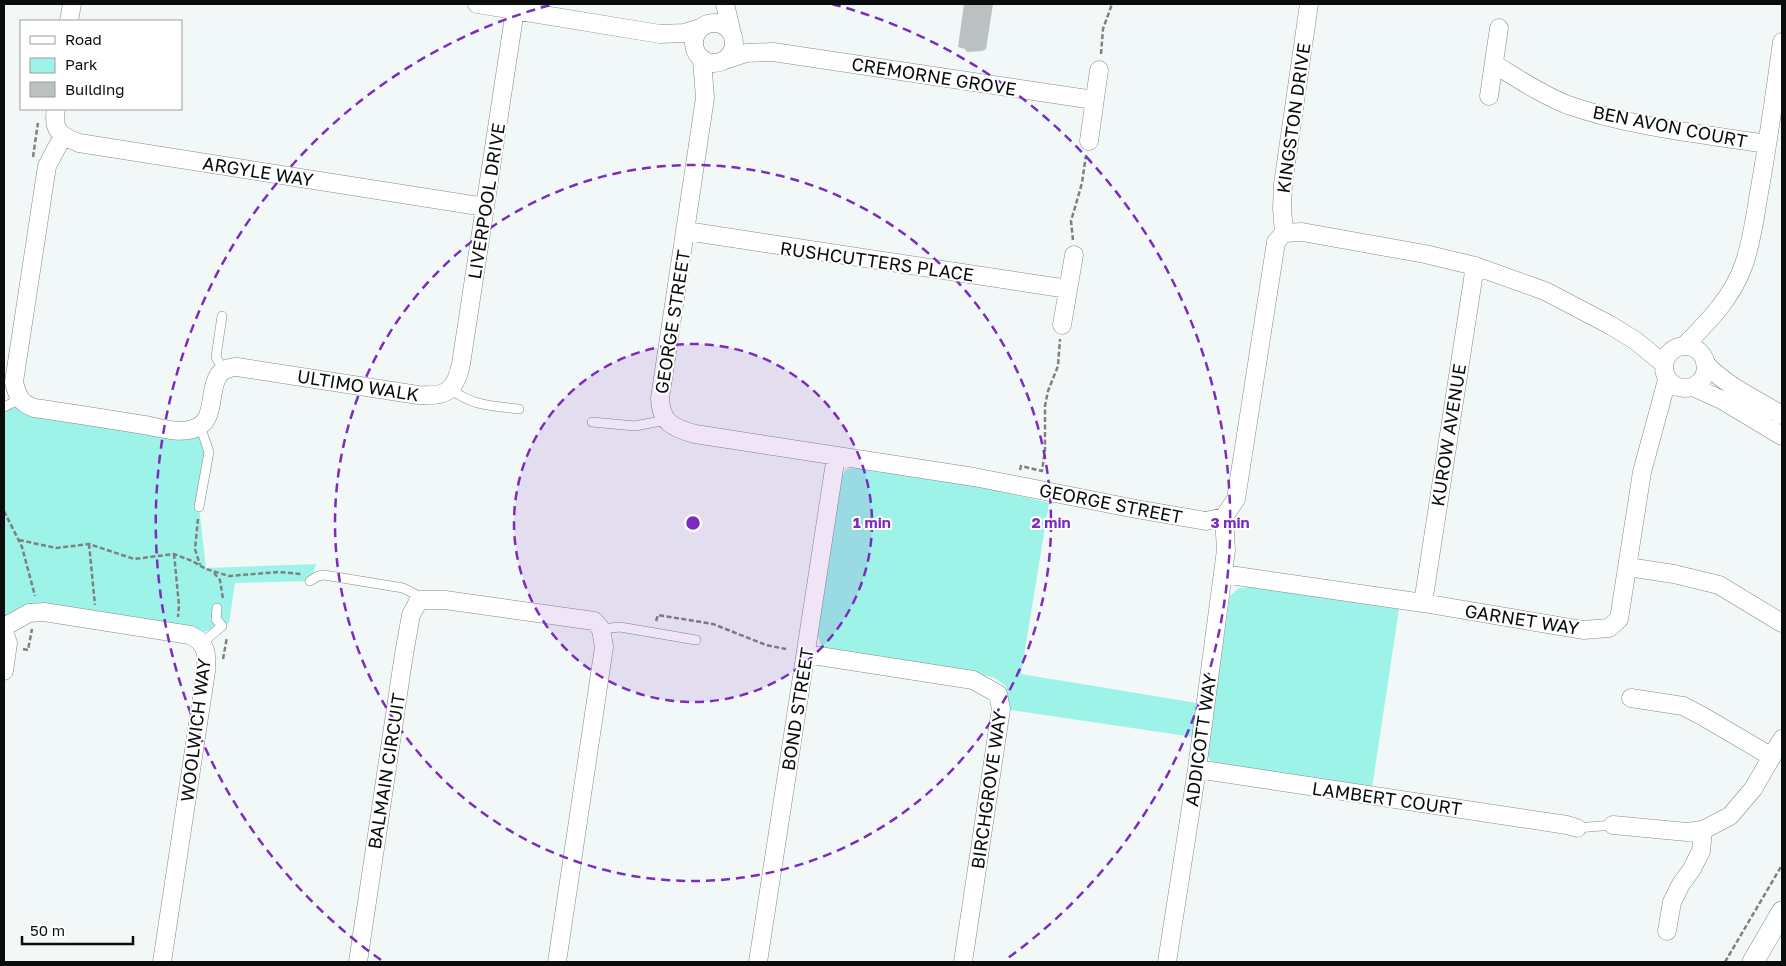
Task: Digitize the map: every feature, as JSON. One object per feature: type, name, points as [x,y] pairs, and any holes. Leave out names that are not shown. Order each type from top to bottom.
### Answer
[{"type":"street","points":[[69,20],[72,4]]},
{"type":"street","points":[[477,4],[660,34],[684,33],[710,23],[723,24],[733,36]]},
{"type":"street","points":[[700,57],[694,41],[712,13],[715,4]]},
{"type":"street","points":[[660,34],[683,45],[713,64],[726,60],[734,49],[733,36],[725,4]]},
{"type":"street","name":"KINGSTON DRIVE","points":[[1284,233],[1283,184],[1309,4]]},
{"type":"street","name":"LIVERPOOL DRIVE","points":[[451,389],[458,376],[461,364],[515,10]]},
{"type":"street","points":[[1489,96],[1499,28]]},
{"type":"street","name":"CREMORNE GROVE","points":[[733,36],[773,52]]},
{"type":"street","points":[[1782,42],[1767,144],[1744,265],[1729,294],[1715,315],[1672,360],[1672,385],[1689,388],[1722,400],[1782,436]]},
{"type":"street","name":"CREMORNE GROVE","points":[[726,60],[746,52],[773,52],[1094,100]]},
{"type":"street","name":"GEORGE STREET","points":[[700,57],[705,98],[660,398],[662,414],[666,420],[680,430],[695,434],[965,476],[1136,510],[1206,521],[1224,517]]},
{"type":"street","name":"GEORGE STREET","points":[[705,98],[726,60]]},
{"type":"street","name":"BEN AVON COURT","points":[[1494,64],[1532,87],[1566,104],[1620,120],[1767,144]]},
{"type":"street","points":[[1089,141],[1099,70]]},
{"type":"street","points":[[56,110],[55,121],[57,129],[63,136],[47,166],[14,382],[20,399],[26,405],[34,408],[158,427],[192,430],[200,426],[208,418],[215,382],[224,371]]},
{"type":"street","name":"ARGYLE WAY","points":[[63,136],[78,144],[485,206]]},
{"type":"street","name":"RUSHCUTTERS PLACE","points":[[686,231],[1068,290]]},
{"type":"street","points":[[1224,517],[1236,499],[1276,242],[1284,233],[1302,232],[1425,254],[1475,266],[1545,292],[1610,325],[1672,360],[1698,350],[1714,373],[1782,415]]},
{"type":"street","points":[[1062,326],[1074,255]]},
{"type":"street","name":"KUROW AVENUE","points":[[1423,603],[1475,266]]},
{"type":"street","points":[[1689,388],[1702,380],[1706,369],[1704,359],[1715,315]]},
{"type":"street","name":"GARNET WAY","points":[[1223,574],[1423,603],[1583,630],[1609,628],[1619,620],[1642,472],[1672,360]]},
{"type":"street","name":"ULTIMO WALK","points":[[224,371],[230,367],[244,367],[430,396],[451,389]]},
{"type":"street","name":"GARNET WAY","points":[[1656,421],[1689,388]]},
{"type":"street","name":"BOND STREET","points":[[758,962],[836,456]]},
{"type":"street","name":"ADDICOTT WAY","points":[[1167,962],[1197,769],[1223,574],[1226,550],[1224,517]]},
{"type":"street","points":[[1628,567],[1674,574],[1719,586],[1782,623]]},
{"type":"street","points":[[419,600],[445,600],[594,621],[601,629],[604,646],[557,962]]},
{"type":"street","name":"BALMAIN CIRCUIT","points":[[357,957],[404,654],[411,614],[419,600]]},
{"type":"street","points":[[4,627],[22,616],[35,612]]},
{"type":"street","name":"WOOLWICH WAY","points":[[35,612],[176,632],[190,635],[202,643],[206,660],[206,671],[162,962]]},
{"type":"street","points":[[4,671],[6,640]]},
{"type":"street","name":"BIRCHGROVE WAY","points":[[806,654],[973,680],[998,694],[1001,709],[963,962]]},
{"type":"street","points":[[1631,698],[1683,706],[1772,757]]},
{"type":"street","points":[[1613,825],[1687,832],[1703,830],[1730,816],[1753,789],[1782,739]]},
{"type":"street","name":"LAMBERT COURT","points":[[1197,769],[1577,828]]},
{"type":"street","points":[[1667,931],[1672,902],[1702,851],[1703,830]]},
{"type":"street","points":[[1753,962],[1782,912]]},
{"type":"lane","points":[[222,316],[216,357],[224,371]]},
{"type":"lane","points":[[451,389],[459,396],[474,403],[519,409]]},
{"type":"lane","points":[[4,407],[20,399]]},
{"type":"lane","points":[[592,422],[635,426],[666,420]]},
{"type":"lane","points":[[200,426],[209,452],[200,507]]},
{"type":"lane","points":[[312,580],[324,575],[396,586],[409,590],[419,600]]},
{"type":"lane","points":[[202,643],[222,626],[216,619],[219,607]]},
{"type":"lane","points":[[601,629],[620,627],[696,640]]},
{"type":"lane","points":[[1577,828],[1613,825]]},
{"type":"path","points":[[1099,70],[1103,29],[1112,4]]},
{"type":"path","points":[[1074,255],[1071,221],[1082,183],[1089,141]]},
{"type":"path","points":[[1016,485],[1021,466],[1042,471],[1044,406],[1058,366],[1062,326]]},
{"type":"path","points":[[200,507],[196,550],[200,565]]},
{"type":"path","points":[[4,512],[19,540],[35,598],[35,612],[28,650],[6,640]]},
{"type":"path","points":[[19,540],[56,548],[89,544],[134,559],[174,554],[215,573],[220,580],[223,597],[219,607]]},
{"type":"path","points":[[89,544],[97,620]]},
{"type":"path","points":[[174,554],[179,605],[176,632]]},
{"type":"path","points":[[206,569],[229,576],[284,572],[300,574],[312,580]]},
{"type":"path","points":[[653,632],[658,615],[713,624],[766,645],[786,649]]},
{"type":"path","points":[[1725,962],[1782,865]]},
{"type":"green space","points":[[4,404],[200,426],[209,452],[199,507],[206,568],[316,564],[310,581],[235,583],[229,623],[201,633],[44,612],[4,628]]},
{"type":"green space","points":[[859,468],[971,484],[1049,503],[1021,674],[1197,703],[1193,737],[1005,709],[1006,686],[993,677],[831,651],[821,645],[817,633],[838,480],[847,469]]},
{"type":"green space","points":[[1251,587],[1399,609],[1372,788],[1217,766],[1206,756],[1230,596],[1239,588]]},
{"type":"building","points":[[964,4],[993,4],[986,49],[982,51],[967,52],[965,49],[958,47]]}]
